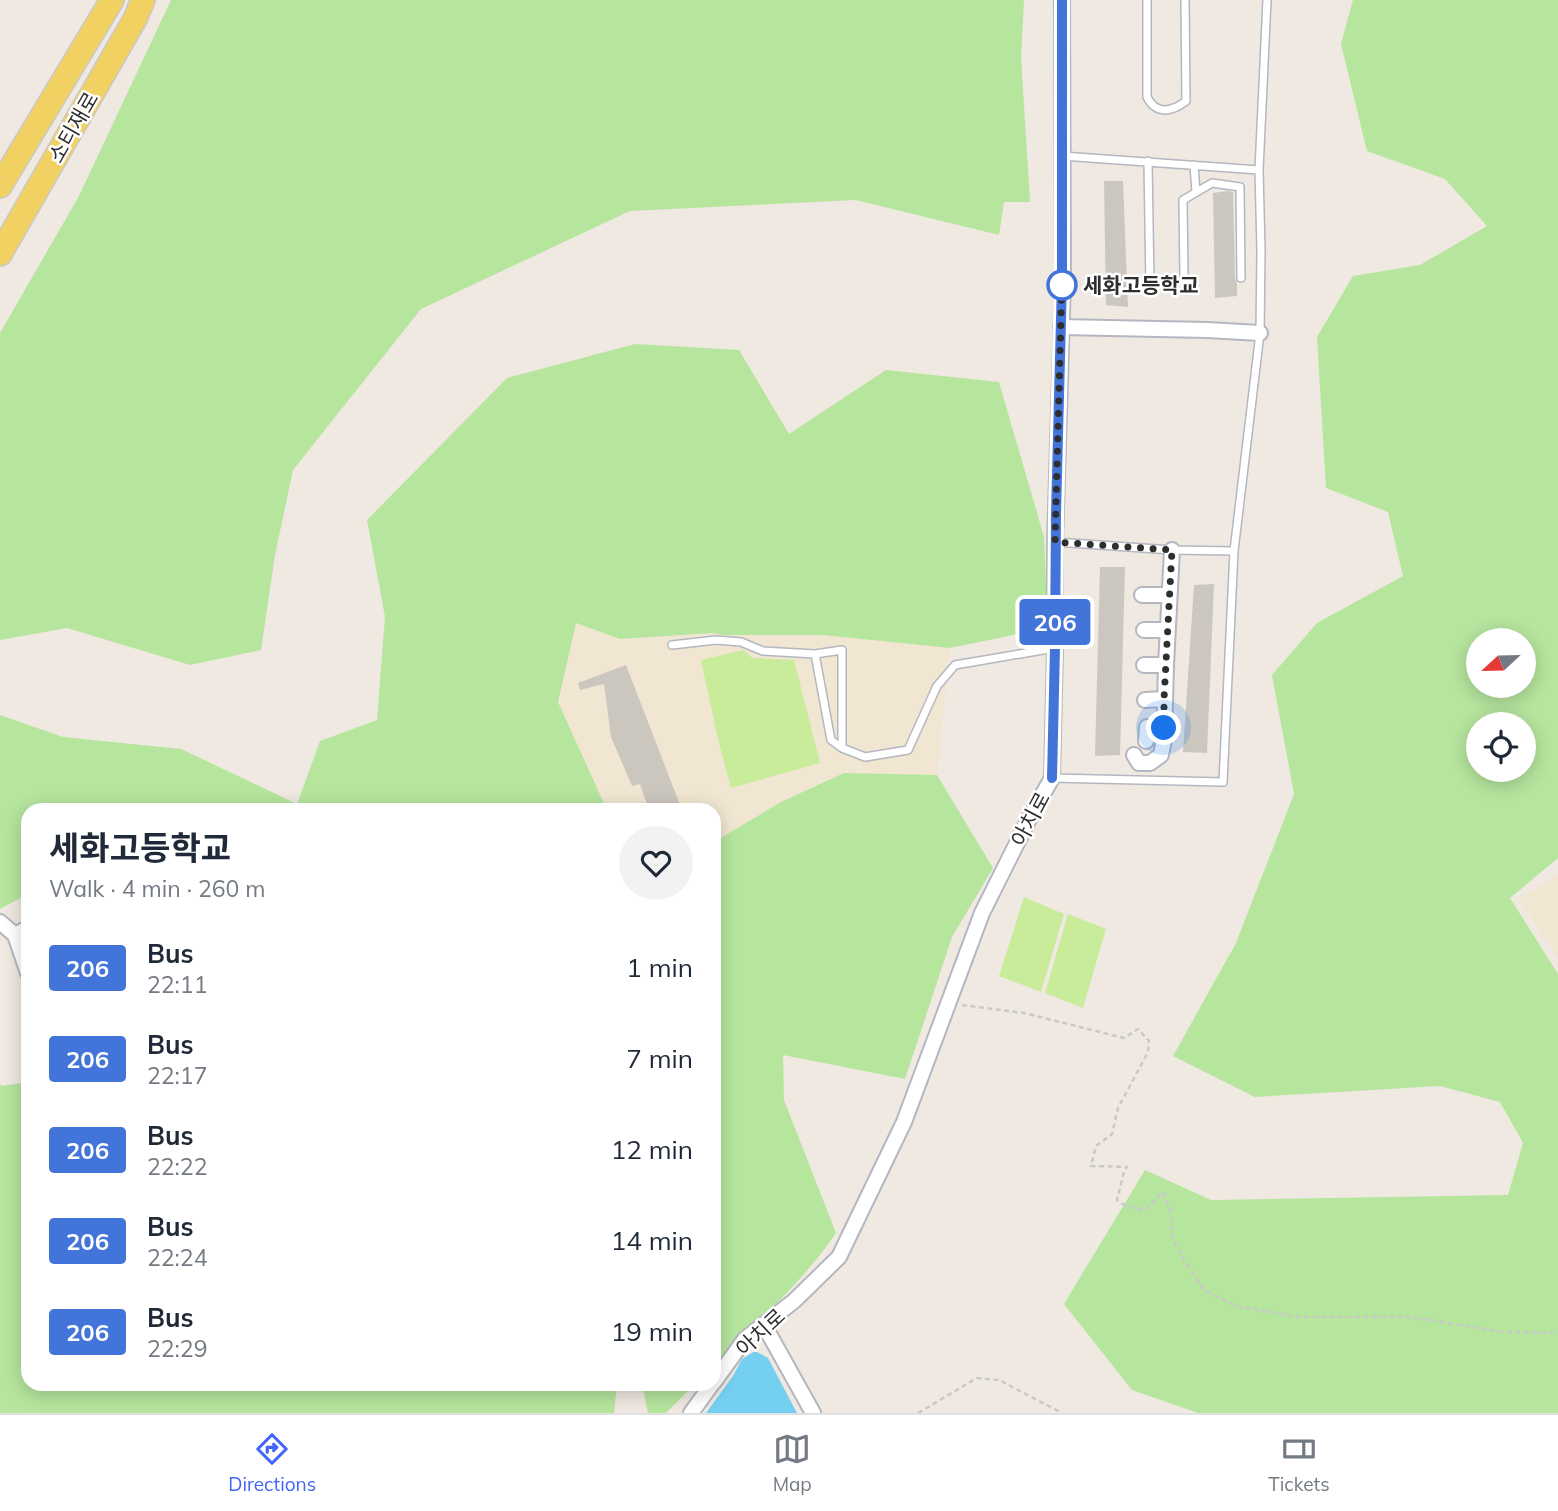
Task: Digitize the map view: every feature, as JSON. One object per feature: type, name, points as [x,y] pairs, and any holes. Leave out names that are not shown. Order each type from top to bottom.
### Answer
[{"type":"main road","name":"소티재로","points":[[0,186],[112,0]]},
{"type":"main road","name":"소티재로","points":[[0,254],[135,19],[143,0]]},
{"type":"street","name":"아치로","points":[[721,1372],[746,1339],[794,1301],[839,1256],[904,1122],[982,913],[1052,778],[1061,327],[1062,0]]},
{"type":"street","points":[[1061,327],[1260,333]]},
{"type":"street","points":[[1134,755],[1139,763],[1150,763],[1161,755],[1164,740],[1172,550]]},
{"type":"street","points":[[1142,595],[1169,596]]},
{"type":"street","points":[[1144,630],[1168,630]]},
{"type":"street","points":[[1144,665],[1166,665]]},
{"type":"street","points":[[1145,700],[1164,699]]},
{"type":"street","points":[[1146,741],[1147,727],[1164,728]]},
{"type":"street","points":[[0,922],[21,931]]},
{"type":"street","points":[[764,1325],[813,1413]]},
{"type":"street","name":"아치로","points":[[691,1413],[707,1391]]},
{"type":"lane","points":[[1147,0],[1147,97],[1151,106],[1169,109],[1186,101],[1185,0]]},
{"type":"lane","points":[[1052,778],[1223,782],[1234,551],[1260,333],[1259,170],[1268,0]]},
{"type":"lane","points":[[1061,156],[1259,170]]},
{"type":"lane","points":[[1148,161],[1150,287]]},
{"type":"lane","points":[[1194,165],[1196,192]]},
{"type":"lane","points":[[1184,276],[1183,200],[1212,183],[1240,187],[1241,278]]},
{"type":"lane","points":[[1055,542],[1172,550],[1234,551]]},
{"type":"lane","points":[[672,645],[716,640],[741,642],[763,651],[815,654],[842,650],[842,748]]},
{"type":"lane","points":[[815,654],[831,740],[842,748],[865,757],[908,750],[937,686],[956,665],[1055,648]]},
{"type":"path","points":[[949,1003],[1024,1013],[1124,1038],[1138,1029],[1149,1041],[1148,1052],[1118,1108],[1111,1134],[1096,1146],[1091,1166],[1127,1167],[1116,1200],[1126,1206],[1145,1210],[1163,1192],[1170,1208],[1173,1240],[1204,1290],[1236,1306],[1298,1317],[1410,1317],[1503,1332],[1558,1333]]},
{"type":"path","points":[[918,1413],[977,1378],[999,1380],[1062,1413]]},
{"type":"shaded area","points":[[575,622],[620,639],[713,633],[823,635],[950,648],[937,775],[844,773],[781,802],[721,838],[721,803],[604,803],[558,702]]},
{"type":"shaded area","points":[[1558,875],[1558,959],[1519,899]]},
{"type":"green space","points":[[171,0],[1024,0],[1021,57],[1030,202],[1004,202],[999,235],[856,200],[630,211],[421,309],[293,470],[275,555],[261,650],[190,665],[67,628],[0,640],[0,333],[79,196]]},
{"type":"green space","points":[[1353,0],[1558,0],[1558,858],[1510,898],[1558,974],[1558,1413],[1198,1413],[1132,1390],[1064,1304],[1145,1170],[1211,1200],[1508,1195],[1523,1143],[1500,1102],[1440,1086],[1255,1097],[1173,1056],[1236,943],[1294,794],[1272,675],[1317,623],[1403,576],[1388,512],[1326,488],[1317,337],[1353,276],[1420,265],[1487,226],[1445,179],[1367,151],[1341,44]]},
{"type":"green space","points":[[635,344],[739,350],[789,434],[886,370],[999,382],[1044,537],[1048,628],[950,648],[823,635],[712,633],[620,639],[576,623],[558,702],[604,803],[297,803],[320,741],[377,720],[385,617],[367,520],[507,378]]},
{"type":"green space","points":[[744,650],[752,658],[794,660],[820,763],[731,788],[701,660]]},
{"type":"green space","points":[[0,715],[63,737],[181,749],[295,803],[21,803],[21,898],[0,909]]},
{"type":"green space","points":[[844,773],[937,775],[993,868],[952,937],[905,1079],[783,1055],[784,1100],[836,1233],[794,1285],[721,1358],[721,838],[781,802]]},
{"type":"green space","points":[[1024,897],[1064,914],[1041,992],[999,976]]},
{"type":"green space","points":[[1068,914],[1106,929],[1083,1008],[1045,993]]},
{"type":"green space","points":[[0,1082],[1,1086],[21,1083],[21,1391],[616,1391],[614,1413],[0,1413]]},
{"type":"green space","points":[[643,1391],[688,1391],[666,1413],[648,1413]]},
{"type":"water","points":[[755,1351],[768,1358],[797,1413],[706,1413],[742,1359]]},
{"type":"building","points":[[1104,181],[1123,181],[1128,307],[1106,305]]},
{"type":"building","points":[[1233,192],[1237,296],[1215,298],[1213,193]]},
{"type":"building","points":[[1100,567],[1125,567],[1120,755],[1095,756]]},
{"type":"building","points":[[1214,584],[1207,753],[1183,752],[1194,585]]},
{"type":"building","points":[[626,665],[679,803],[647,803],[640,784],[632,786],[611,737],[604,684],[580,690],[578,683]]},
{"type":"bus line","name":"206","points":[[1052,778],[1062,280],[1062,0]]},
{"type":"place","name":"세화고등학교","points":[[1062,285]]},
{"type":"route","points":[[1062,285],[1062,280],[1055,542],[1172,550],[1164,728]]}]
